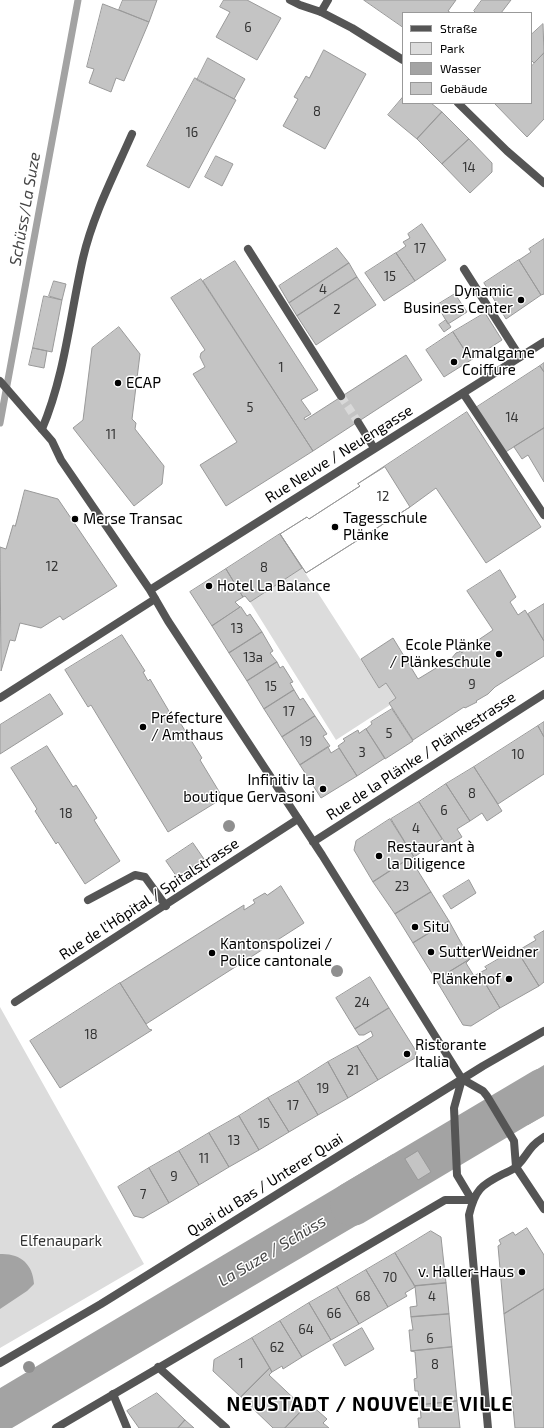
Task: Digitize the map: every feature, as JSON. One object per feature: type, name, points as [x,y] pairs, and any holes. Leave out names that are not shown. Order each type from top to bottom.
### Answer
[{"type":"street","points":[[290,0],[321,12],[352,28],[402,59]]},
{"type":"street","points":[[321,12],[328,0]]},
{"type":"street","points":[[459,104],[506,152],[544,183]]},
{"type":"street","points":[[42,429],[56,388],[83,257],[101,202],[132,134]]},
{"type":"street","points":[[248,249],[341,396]]},
{"type":"street","points":[[464,269],[520,357]]},
{"type":"street","name":"Rue Neuve / Neuengasse","points":[[150,590],[544,342]]},
{"type":"street","points":[[0,381],[52,441],[61,460],[150,590],[313,842],[462,1079],[483,1091],[487,1096],[512,1137],[516,1167],[544,1209]]},
{"type":"street","points":[[463,393],[544,515]]},
{"type":"street","points":[[358,422],[374,448]]},
{"type":"street","points":[[0,698],[155,599]]},
{"type":"street","name":"Rue de la Plänke / Plänkestrasse","points":[[313,842],[544,694]]},
{"type":"street","name":"Rue de l'Hôpital / Spitalstrasse","points":[[15,1002],[166,906],[298,819]]},
{"type":"street","points":[[88,900],[135,875],[145,877],[166,906]]},
{"type":"street","name":"Quai du Bas / Unterer Quai","points":[[0,1363],[101,1304],[462,1079],[544,1030]]},
{"type":"street","points":[[462,1079],[454,1108],[457,1175],[472,1200]]},
{"type":"street","points":[[488,1428],[469,1230],[469,1214],[472,1200],[479,1189],[488,1182],[516,1167],[532,1144],[544,1137]]},
{"type":"street","points":[[56,1428],[445,1200],[472,1200]]},
{"type":"street","points":[[158,1367],[226,1428]]},
{"type":"street","points":[[113,1394],[127,1428]]},
{"type":"green space","points":[[302,568],[379,688],[386,683],[396,698],[389,703],[390,705],[336,740],[250,602]]},
{"type":"green space","name":"Elfenaupark","points":[[0,1007],[144,1264],[0,1348]]},
{"type":"water","points":[[544,1065],[544,1116],[528,1125],[505,1089]]},
{"type":"water","points":[[393,1154],[415,1191],[12,1428],[0,1428],[0,1388]]},
{"type":"water","points":[[0,1254],[14,1255],[24,1261],[31,1271],[34,1284],[27,1291],[0,1309]]},
{"type":"pier","points":[[503,1087],[529,1127],[526,1126],[503,1090]]},
{"type":"pier","points":[[392,1153],[395,1153],[417,1190],[416,1192]]},
{"type":"building","points":[[123,0],[157,0],[149,22],[119,10]]},
{"type":"building","points":[[224,0],[247,0],[281,18],[257,60],[216,37],[230,12],[220,7]]},
{"type":"building","points":[[364,0],[456,0],[448,11],[450,12],[402,12],[402,26]]},
{"type":"building","points":[[482,0],[511,0],[502,12],[474,11]]},
{"type":"building","points":[[103,4],[149,22],[124,81],[116,78],[111,92],[89,83],[94,69],[87,67]]},
{"type":"building","points":[[543,24],[544,53],[534,63],[532,61],[532,34]]},
{"type":"building","points":[[324,50],[366,74],[325,149],[283,126],[298,99],[294,97],[306,76],[309,78]]},
{"type":"building","points":[[544,53],[544,119],[527,137],[495,104],[532,104],[532,66]]},
{"type":"building","points":[[208,58],[245,79],[234,99],[197,80]]},
{"type":"building","points":[[195,78],[236,100],[189,188],[147,166]]},
{"type":"building","points":[[402,98],[402,104],[432,104],[442,112],[417,139],[388,115]]},
{"type":"building","points":[[442,112],[469,139],[442,164],[417,139]]},
{"type":"building","points":[[469,139],[492,163],[492,172],[470,193],[442,164]]},
{"type":"building","points":[[216,156],[233,164],[222,186],[205,177]]},
{"type":"building","points":[[422,224],[446,260],[415,281],[396,253],[406,246],[403,242],[410,238],[408,234]]},
{"type":"building","points":[[544,239],[544,294],[541,295],[519,260],[531,252],[529,249]]},
{"type":"building","points":[[337,248],[349,263],[289,303],[279,286]]},
{"type":"building","points":[[396,253],[415,281],[384,301],[365,273]]},
{"type":"building","points":[[519,260],[541,295],[506,319],[484,283]]},
{"type":"building","points":[[235,261],[318,390],[301,400],[311,414],[304,418],[305,420],[406,355],[422,380],[313,451],[203,281]]},
{"type":"building","points":[[349,263],[357,277],[297,316],[289,303]]},
{"type":"building","points":[[357,277],[376,305],[316,345],[297,316]]},
{"type":"building","points":[[201,279],[313,451],[226,506],[200,465],[237,442],[193,374],[205,367],[200,357],[201,353],[205,350],[171,298]]},
{"type":"building","points":[[54,281],[66,284],[62,300],[49,296]]},
{"type":"building","points":[[455,294],[467,312],[448,324],[437,305]]},
{"type":"building","points":[[44,296],[62,300],[52,352],[33,348]]},
{"type":"building","points":[[485,313],[502,340],[471,360],[453,332]]},
{"type":"building","points":[[446,320],[451,327],[444,332],[439,325]]},
{"type":"building","points":[[119,327],[140,354],[132,419],[136,423],[135,429],[164,466],[162,484],[134,506],[73,428],[83,420],[92,348]]},
{"type":"building","points":[[453,332],[471,360],[444,377],[426,350]]},
{"type":"building","points":[[33,348],[47,351],[44,368],[29,365]]},
{"type":"building","points":[[544,363],[544,372],[540,366]]},
{"type":"building","points":[[540,366],[544,372],[544,428],[504,453],[474,409]]},
{"type":"building","points":[[467,412],[541,527],[486,563],[436,488],[410,507],[306,573],[280,534],[307,517],[309,519],[360,486],[358,484]]},
{"type":"building","points":[[544,428],[544,482],[528,455],[522,459],[514,447]]},
{"type":"building","name":"Tagesschule Plänke","points":[[385,467],[410,507],[306,573],[280,534],[307,517],[309,519],[360,486],[358,484]]},
{"type":"building","points":[[25,490],[58,499],[117,586],[63,620],[60,616],[41,628],[20,623],[15,641],[10,640],[1,671],[0,547],[6,549],[13,525],[15,526]]},
{"type":"building","points":[[280,534],[302,568],[250,602],[245,596],[243,597],[226,569]]},
{"type":"building","points":[[226,569],[243,597],[235,602],[240,607],[212,626],[190,592]]},
{"type":"building","name":"Ecole Plänke / Plänkeschule","points":[[500,570],[516,597],[510,602],[518,615],[525,610],[544,641],[544,656],[495,687],[488,694],[476,701],[477,702],[465,708],[464,707],[413,740],[389,703],[396,698],[386,683],[379,688],[361,659],[393,638],[418,679],[451,659],[456,653],[461,651],[462,653],[462,651],[493,630],[467,591]]},
{"type":"building","points":[[544,604],[544,641],[528,614]]},
{"type":"building","points":[[241,607],[247,616],[250,614],[262,632],[229,653],[212,626]]},
{"type":"building","points":[[262,632],[273,651],[270,653],[277,662],[247,681],[229,653]]},
{"type":"building","name":"Préfecture / Amthaus","points":[[122,635],[145,671],[143,672],[148,681],[150,679],[173,718],[176,716],[202,758],[200,760],[223,798],[168,832],[91,705],[88,707],[65,670]]},
{"type":"building","points":[[277,662],[280,668],[283,666],[293,682],[290,683],[294,690],[264,709],[247,681]]},
{"type":"building","points":[[294,690],[300,700],[303,698],[315,716],[282,737],[264,709]]},
{"type":"building","points":[[50,694],[63,714],[0,754],[0,725]]},
{"type":"building","points":[[392,709],[413,741],[385,759],[366,729],[372,724],[371,722]]},
{"type":"building","points":[[315,716],[327,734],[323,736],[330,746],[300,765],[282,737]]},
{"type":"building","points":[[544,722],[544,737],[538,726]]},
{"type":"building","points":[[538,726],[544,737],[544,774],[498,804],[474,767]]},
{"type":"building","points":[[366,729],[385,758],[357,776],[338,746],[345,741],[343,739],[358,730],[359,733]]},
{"type":"building","points":[[47,746],[73,787],[76,785],[97,818],[94,820],[120,861],[85,884],[58,842],[56,844],[35,811],[37,809],[11,768]]},
{"type":"building","points":[[328,747],[331,753],[339,748],[357,776],[321,798],[300,765]]},
{"type":"building","points":[[474,767],[502,811],[487,821],[482,813],[470,821],[446,784]]},
{"type":"building","points":[[446,784],[470,821],[457,829],[462,837],[447,846],[419,802]]},
{"type":"building","points":[[419,802],[442,839],[414,857],[391,819]]},
{"type":"building","points":[[390,819],[414,857],[410,858],[373,882],[354,850],[356,841]]},
{"type":"building","points":[[193,843],[204,859],[177,877],[166,861]]},
{"type":"building","points":[[410,858],[431,892],[395,914],[373,882]]},
{"type":"building","points":[[469,880],[476,893],[451,909],[443,896]]},
{"type":"building","name":"Kantonspolizei / Police cantonale","points":[[281,886],[304,923],[146,1024],[120,983],[244,905],[244,910],[255,903],[253,900],[265,893],[267,895]]},
{"type":"building","points":[[431,892],[449,921],[413,943],[395,914]]},
{"type":"building","points":[[449,921],[470,959],[436,980],[413,943]]},
{"type":"building","points":[[544,931],[544,982],[539,986],[516,949],[519,950],[536,940],[534,937]]},
{"type":"building","name":"Plänkehof","points":[[516,949],[539,986],[500,1008],[479,973],[487,969],[485,967]]},
{"type":"building","points":[[470,959],[466,963],[474,976],[479,973],[500,1008],[471,1026],[463,1025],[436,980]]},
{"type":"building","points":[[370,977],[389,1008],[355,1029],[336,998]]},
{"type":"building","points":[[120,983],[149,1029],[152,1030],[60,1088],[30,1041]]},
{"type":"building","points":[[389,1008],[416,1051],[415,1058],[378,1080],[357,1046],[373,1036],[371,1031],[364,1035],[359,1035],[355,1029]]},
{"type":"building","points":[[357,1046],[378,1080],[348,1098],[328,1062]]},
{"type":"building","points":[[328,1062],[348,1098],[318,1115],[298,1081]]},
{"type":"building","points":[[298,1081],[318,1115],[289,1132],[268,1098]]},
{"type":"building","points":[[268,1098],[289,1132],[259,1150],[239,1116]]},
{"type":"building","points":[[239,1116],[259,1150],[229,1167],[209,1133]]},
{"type":"building","points":[[209,1133],[229,1167],[199,1185],[179,1151]]},
{"type":"building","points":[[179,1151],[199,1185],[169,1203],[149,1168]]},
{"type":"building","points":[[418,1151],[431,1172],[418,1180],[405,1159]]},
{"type":"building","points":[[149,1168],[169,1203],[143,1218],[134,1216],[118,1187]]},
{"type":"building","name":"v. Haller-Haus","points":[[527,1228],[544,1255],[544,1289],[504,1314],[498,1246],[501,1244],[499,1240],[513,1232],[515,1235]]},
{"type":"building","points":[[431,1231],[441,1237],[446,1283],[415,1286],[395,1253]]},
{"type":"building","points":[[395,1253],[415,1287],[405,1293],[407,1296],[388,1307],[366,1270]]},
{"type":"building","points":[[366,1270],[388,1307],[359,1324],[337,1287]]},
{"type":"building","points":[[446,1283],[449,1314],[411,1317],[410,1307],[417,1306],[415,1286]]},
{"type":"building","points":[[337,1287],[359,1324],[331,1340],[309,1303]]},
{"type":"building","points":[[544,1289],[544,1428],[515,1428],[504,1314]]},
{"type":"building","points":[[309,1303],[331,1340],[302,1357],[280,1321]]},
{"type":"building","points":[[449,1314],[452,1347],[411,1351],[409,1330],[413,1330],[411,1317]]},
{"type":"building","points":[[280,1321],[302,1357],[283,1369],[282,1366],[272,1372],[252,1338]]},
{"type":"building","points":[[362,1328],[374,1349],[345,1366],[333,1345]]},
{"type":"building","points":[[252,1338],[270,1368],[241,1397],[213,1371],[214,1360]]},
{"type":"building","points":[[452,1347],[457,1401],[420,1405],[418,1391],[415,1391],[414,1379],[417,1378],[415,1352],[411,1351]]},
{"type":"building","points":[[270,1368],[272,1372],[269,1375],[303,1407],[309,1403],[285,1428],[273,1428],[241,1397]]},
{"type":"building","points":[[157,1393],[185,1420],[178,1428],[139,1428],[127,1411]]},
{"type":"building","points":[[457,1401],[460,1428],[419,1428],[418,1418],[421,1418],[420,1405]]},
{"type":"building","points":[[309,1403],[327,1419],[323,1423],[329,1428],[285,1428]]},
{"type":"building","points":[[185,1420],[194,1428],[178,1428]]},
{"type":"waterway","name":"Schüss/La Suze","points":[[0,423],[78,0]]},
{"type":"waterway","name":"La Suze / Schüss","points":[[352,1204],[544,1090]]},
{"type":"tunnel","points":[[341,396],[358,422]]},
{"type":"place","name":"Dynamic Business Center","points":[[521,300]]},
{"type":"place","name":"Amalgame Coiffure","points":[[454,362]]},
{"type":"place","name":"ECAP","points":[[118,383]]},
{"type":"place","name":"Merse Transac","points":[[75,519]]},
{"type":"place","name":"Tagesschule Plänke","points":[[335,527]]},
{"type":"place","name":"Hotel La Balance","points":[[209,586]]},
{"type":"place","name":"Ecole Plänke / Plänkeschule","points":[[499,654]]},
{"type":"place","name":"Préfecture / Amthaus","points":[[143,727]]},
{"type":"place","name":"Infinitiv la boutique Gervasoni","points":[[323,789]]},
{"type":"place","name":"Restaurant à la Diligence","points":[[379,856]]},
{"type":"place","name":"Situ","points":[[415,927]]},
{"type":"place","name":"SutterWeidner","points":[[431,952]]},
{"type":"place","name":"Kantonspolizei / Police cantonale","points":[[212,953]]},
{"type":"place","name":"Plänkehof","points":[[509,979]]},
{"type":"place","name":"Ristorante Italia","points":[[407,1054]]},
{"type":"place","name":"v. Haller-Haus","points":[[522,1272]]},
{"type":"district","name":"NEUSTADT / NOUVELLE VILLE","points":[[370,1405]]}]
